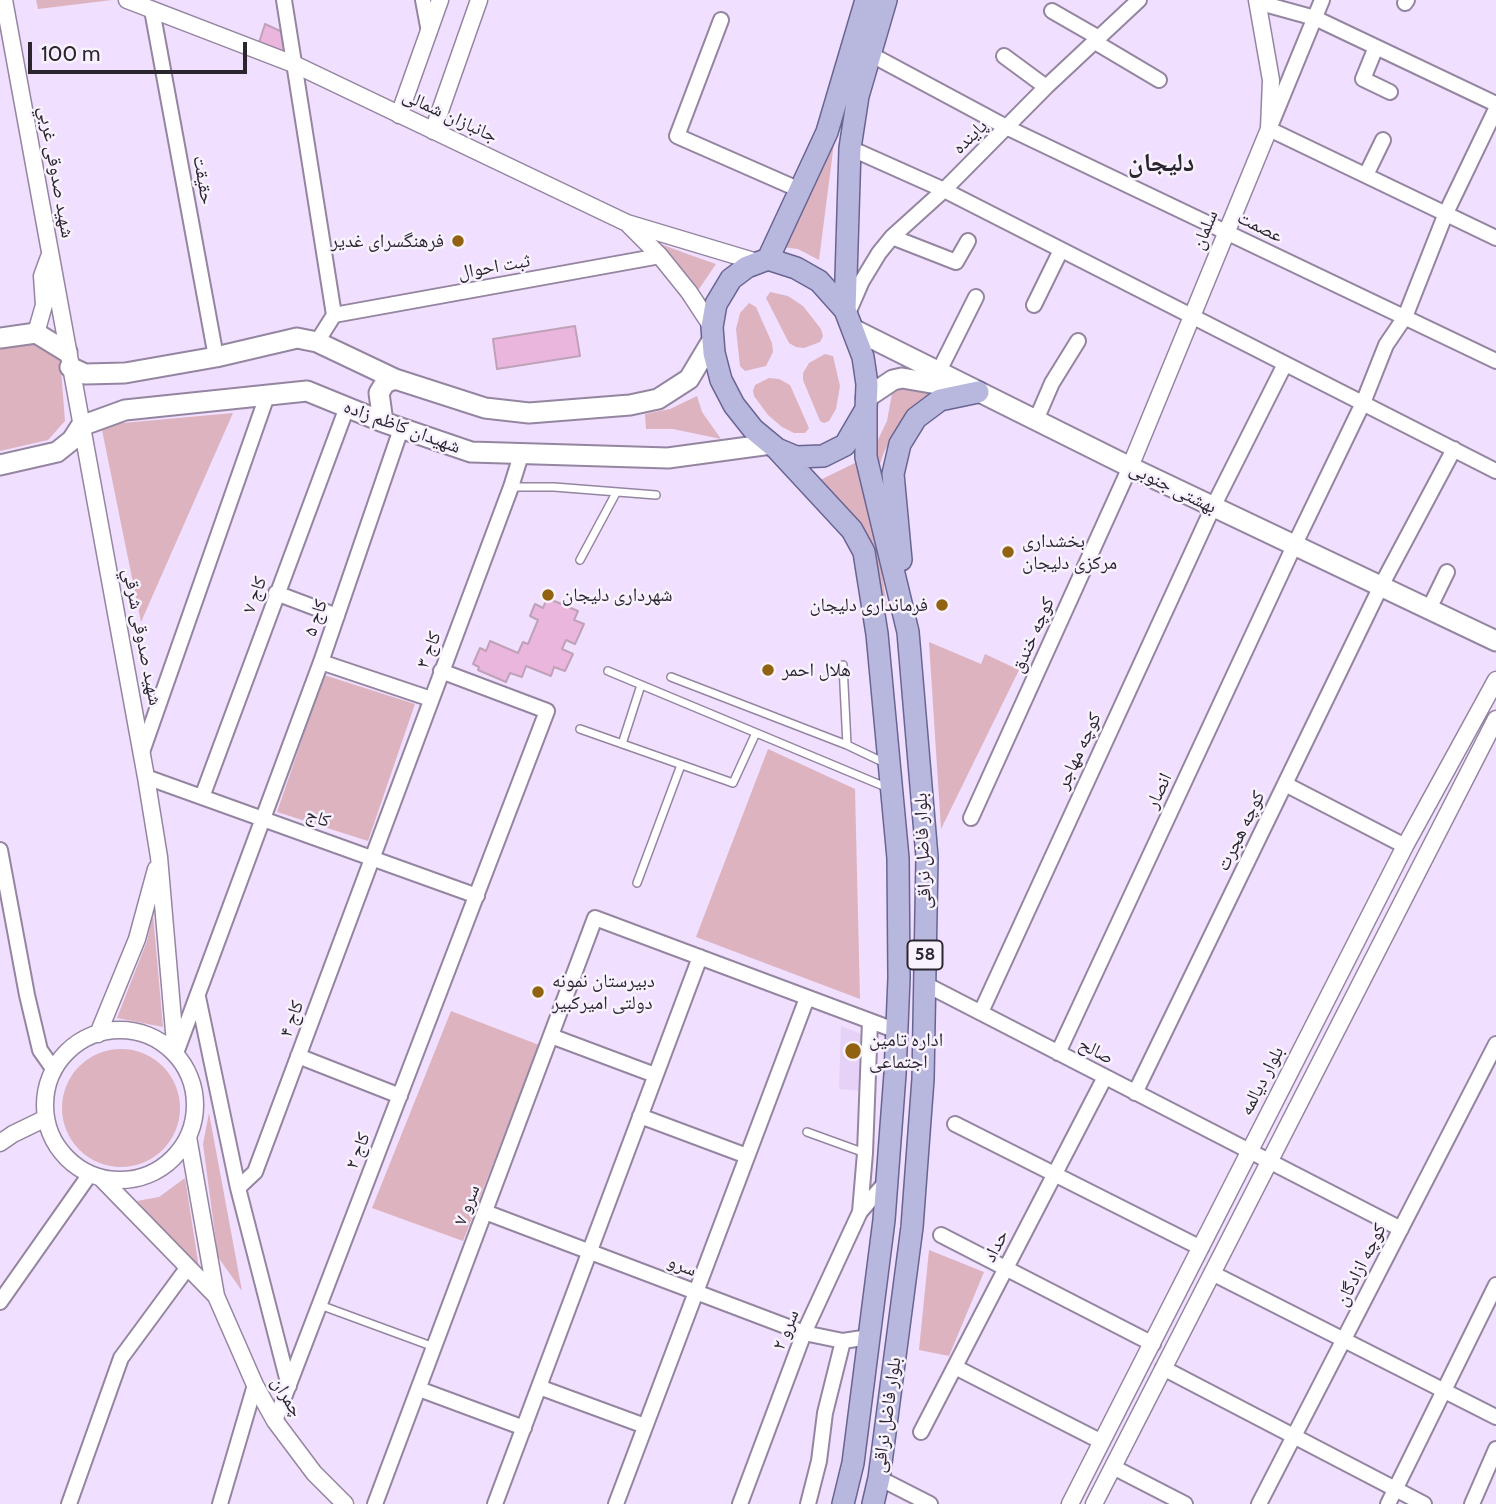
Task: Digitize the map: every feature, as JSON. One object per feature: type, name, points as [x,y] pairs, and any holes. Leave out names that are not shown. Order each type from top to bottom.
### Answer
[{"type":"main road","points":[[763,261],[827,132],[866,0]]},
{"type":"main road","points":[[848,318],[850,148],[858,96],[886,0]]},
{"type":"main road","points":[[866,404],[863,357],[848,318],[819,281],[796,268],[763,261],[747,267],[731,279],[716,304],[712,333],[721,380],[734,405],[753,429],[774,447],[796,457],[823,456],[835,451],[845,444],[866,404],[893,380],[902,378],[978,392]]},
{"type":"main road","name":"بهشتی جنوبی","points":[[848,318],[978,392],[1496,641]]},
{"type":"main road","points":[[0,338],[36,333],[85,374],[125,373],[216,357],[297,338],[317,342],[395,379],[485,408],[529,413],[630,405],[658,399],[689,379],[712,333]]},
{"type":"main road","points":[[392,425],[379,393],[385,383],[395,379]]},
{"type":"main road","name":"شهیدان کاظم زاده","points":[[81,426],[125,410],[307,391],[392,425],[471,452],[668,458],[774,447]]},
{"type":"main road","points":[[908,632],[893,474],[900,444],[916,418],[940,400],[978,392]]},
{"type":"main road","name":"بلوار فاضل نراقی","points":[[866,404],[866,457],[908,632],[927,857],[923,1079],[912,1227],[879,1478],[873,1504]]},
{"type":"main road","points":[[0,465],[57,452],[72,440],[81,426]]},
{"type":"main road","name":"بلوار فاضل نراقی","points":[[774,447],[852,530],[864,552],[877,634],[898,858],[899,978],[887,1180],[853,1463],[843,1504]]},
{"type":"street","name":"شهید صدوقی غربي","points":[[4,0],[81,426]]},
{"type":"street","name":"جانبازان شمالی","points":[[127,0],[152,5],[296,65],[627,223],[763,261]]},
{"type":"street","points":[[284,0],[334,316],[317,342]]},
{"type":"street","points":[[423,0],[429,32]]},
{"type":"street","points":[[399,115],[440,0]]},
{"type":"street","points":[[433,131],[479,0]]},
{"type":"street","name":"پاینده","points":[[848,318],[862,281],[892,237],[1139,0]]},
{"type":"street","points":[[1322,0],[1269,129],[1496,238]]},
{"type":"street","points":[[1257,1],[1315,18],[1496,107]]},
{"type":"street","name":"سلمان","points":[[1130,467],[1269,129],[1271,79],[1257,1]]},
{"type":"street","name":"حقیقت","points":[[152,5],[216,357]]},
{"type":"street","points":[[1052,11],[1159,80]]},
{"type":"street","points":[[721,20],[677,136],[800,190]]},
{"type":"street","points":[[1376,47],[1363,79],[1390,92]]},
{"type":"street","name":"عصمت","points":[[870,54],[1008,128],[1496,361]]},
{"type":"street","points":[[1004,56],[1046,88]]},
{"type":"street","name":"انصار","points":[[1058,1053],[1363,403],[1386,345],[1405,317],[1446,213],[1496,107]]},
{"type":"street","points":[[1366,175],[1383,140]]},
{"type":"street","points":[[850,148],[944,190],[1496,471]]},
{"type":"street","points":[[627,223],[660,256],[689,292],[712,333]]},
{"type":"street","points":[[892,237],[956,262],[968,241]]},
{"type":"street","points":[[1034,305],[1061,250]]},
{"type":"street","points":[[36,333],[44,305],[42,276],[50,254]]},
{"type":"street","name":"ثبت احوال","points":[[334,316],[660,256]]},
{"type":"street","points":[[939,370],[976,297]]},
{"type":"street","points":[[1036,420],[1052,383],[1078,341]]},
{"type":"street","name":"کوچه مهاجر","points":[[981,1012],[1213,507],[1285,364]]},
{"type":"street","points":[[142,752],[268,393]]},
{"type":"street","name":"کاج ۷","points":[[202,797],[276,593],[348,407]]},
{"type":"street","name":"کاج ۵","points":[[176,1055],[337,616],[392,425]]},
{"type":"street","name":"شهید صدوقی شرقي","points":[[81,426],[159,856],[176,1055]]},
{"type":"street","name":"کوچه هجرت","points":[[1135,1093],[1381,586],[1454,449]]},
{"type":"street","name":"کاج ۳","points":[[372,858],[512,487],[521,455]]},
{"type":"street","name":"کوچه خندق","points":[[971,818],[1130,467]]},
{"type":"street","points":[[1429,609],[1447,572]]},
{"type":"street","points":[[276,593],[337,616]]},
{"type":"street","points":[[321,662],[431,699]]},
{"type":"street","name":"کاج ۲","points":[[275,1421],[547,711],[441,671]]},
{"type":"street","name":"بلوار دیالمه","points":[[1070,1504],[1405,846],[1496,680]]},
{"type":"street","points":[[1094,1504],[1496,719]]},
{"type":"street","name":"کاج","points":[[146,776],[477,896]]},
{"type":"street","points":[[1285,784],[1405,846]]},
{"type":"street","points":[[0,850],[40,1050],[54,1070]]},
{"type":"street","name":"شهید صدوقی شرقي","points":[[98,1034],[136,939],[159,856]]},
{"type":"street","name":"کاج ۴","points":[[239,1188],[255,1172],[372,858]]},
{"type":"street","name":"سرو ۷","points":[[375,1504],[595,918],[700,957]]},
{"type":"street","points":[[495,1504],[700,957],[897,1031]]},
{"type":"street","name":"صالح","points":[[925,984],[1401,1229]]},
{"type":"street","points":[[197,995],[239,1188],[289,1386]]},
{"type":"street","points":[[616,1504],[807,998]]},
{"type":"street","points":[[860,1212],[870,1021]]},
{"type":"street","points":[[119,1030],[140,1033],[160,1041],[176,1055],[188,1073],[195,1094],[195,1116],[188,1137],[177,1154],[161,1168],[142,1177],[121,1181],[95,1176],[74,1165],[61,1152],[51,1136],[46,1118],[46,1094],[54,1070],[65,1055],[80,1042],[98,1034],[119,1030]]},
{"type":"street","points":[[551,1036],[656,1075]]},
{"type":"street","name":"کوچه ازادگان","points":[[1259,1504],[1496,1044]]},
{"type":"street","points":[[298,1056],[400,1096]]},
{"type":"street","name":"حداد","points":[[921,1433],[1105,1077]]},
{"type":"street","points":[[640,1116],[747,1156]]},
{"type":"street","points":[[0,1143],[46,1118]]},
{"type":"street","points":[[955,1124],[1201,1248]]},
{"type":"street","points":[[188,1137],[216,1296]]},
{"type":"street","points":[[95,1176],[216,1296]]},
{"type":"street","points":[[0,1302],[95,1176]]},
{"type":"street","name":"سرو ۲","points":[[740,1504],[804,1333],[860,1212],[887,1180]]},
{"type":"street","name":"سرو","points":[[485,1212],[804,1333],[843,1341],[869,1337]]},
{"type":"street","points":[[940,1236],[1153,1343]]},
{"type":"street","points":[[69,1504],[121,1358],[188,1268]]},
{"type":"street","points":[[1212,1273],[1496,1417]]},
{"type":"street","points":[[1388,1504],[1496,1285]]},
{"type":"street","name":"چمران","points":[[216,1296],[255,1385],[275,1421],[314,1473],[345,1504]]},
{"type":"street","points":[[808,1504],[819,1461],[825,1413],[843,1341]]},
{"type":"street","points":[[955,1367],[1102,1442]]},
{"type":"street","points":[[1163,1368],[1424,1504]]},
{"type":"street","points":[[220,1504],[255,1385]]},
{"type":"street","points":[[539,1387],[645,1426]]},
{"type":"street","points":[[419,1389],[523,1428]]},
{"type":"street","points":[[1472,1504],[1496,1449]]},
{"type":"street","points":[[1113,1468],[1185,1504]]},
{"type":"street","points":[[879,1478],[930,1504]]},
{"type":"lane","points":[[512,487],[554,487],[656,495]]},
{"type":"lane","points":[[580,560],[616,493]]},
{"type":"lane","points":[[843,665],[847,745]]},
{"type":"lane","points":[[608,671],[891,790]]},
{"type":"lane","points":[[671,677],[847,745],[889,765]]},
{"type":"lane","points":[[622,744],[641,685]]},
{"type":"lane","points":[[580,729],[733,783],[755,735]]},
{"type":"lane","points":[[636,883],[681,765]]},
{"type":"lane","points":[[807,1132],[865,1153]]},
{"type":"lane","points":[[320,1305],[434,1347]]},
{"type":"shaded area","points":[[36,0],[112,0],[38,9]]},
{"type":"shaded area","points":[[835,135],[819,260],[798,249],[782,247]]},
{"type":"shaded area","points":[[650,240],[716,264],[697,292],[680,268]]},
{"type":"shaded area","points":[[770,292],[788,296],[803,306],[821,329],[823,336],[820,342],[804,348],[789,343],[766,298]]},
{"type":"shaded area","points":[[749,303],[756,307],[772,343],[773,352],[766,366],[745,371],[740,366],[736,329],[740,313]]},
{"type":"shaded area","points":[[31,335],[60,357],[65,421],[48,440],[0,451],[0,339]]},
{"type":"shaded area","points":[[825,354],[833,356],[840,386],[836,409],[829,421],[824,423],[820,421],[803,380],[803,373],[809,363]]},
{"type":"shaded area","points":[[769,378],[779,379],[790,385],[809,428],[805,433],[794,433],[782,427],[768,415],[754,396],[755,385]]},
{"type":"shaded area","points":[[899,385],[940,395],[909,412],[900,422],[878,470],[874,448],[887,421],[893,388]]},
{"type":"shaded area","points":[[697,396],[702,412],[721,439],[673,429],[646,429],[645,414],[670,409]]},
{"type":"shaded area","points":[[233,413],[141,622],[101,425]]},
{"type":"shaded area","points":[[857,462],[878,549],[887,606],[881,607],[816,482]]},
{"type":"shaded area","points":[[929,642],[981,664],[985,654],[1019,670],[941,829]]},
{"type":"shaded area","points":[[324,675],[415,704],[368,841],[277,812]]},
{"type":"shaded area","points":[[768,749],[855,789],[860,999],[696,937]]},
{"type":"shaded area","points":[[153,914],[163,1027],[117,1018],[147,941]]},
{"type":"shaded area","points":[[451,1011],[539,1045],[463,1241],[372,1208]]},
{"type":"shaded area","name":"اداره تامین اجتماعی","points":[[841,1026],[866,1036],[864,1091],[839,1089]]},
{"type":"shaded area","points":[[121,1049],[154,1059],[170,1075],[180,1108],[170,1141],[154,1157],[121,1167],[88,1157],[72,1141],[62,1108],[72,1075],[88,1059]]},
{"type":"shaded area","points":[[209,1113],[242,1291],[218,1257],[203,1144]]},
{"type":"shaded area","points":[[185,1178],[199,1268],[137,1201],[159,1197]]},
{"type":"shaded area","points":[[929,1250],[984,1272],[949,1356],[919,1350]]},
{"type":"building","points":[[265,24],[289,35],[294,63],[258,46]]},
{"type":"building","points":[[575,326],[580,356],[497,369],[493,339]]},
{"type":"building","points":[[547,598],[578,611],[574,620],[584,624],[575,644],[566,640],[562,649],[573,654],[565,671],[554,667],[551,676],[526,666],[522,677],[510,673],[506,682],[478,670],[479,667],[473,664],[480,648],[486,651],[490,641],[518,653],[523,642],[528,644],[538,620],[530,616],[535,604],[543,608]]},
{"type":"place","name":"فرهنگسرای غدیر","points":[[458,241]]},
{"type":"place","name":"بخشداری مرکزی دلیجان","points":[[1008,552]]},
{"type":"place","name":"شهرداری دلیجان","points":[[548,595]]},
{"type":"place","name":"فرمانداری دلیجان","points":[[942,605]]},
{"type":"place","name":"هلال احمر","points":[[768,670]]},
{"type":"place","name":"دبیرستان نمونه دولتی امیرکبیر","points":[[538,992]]},
{"type":"place","name":"اداره تامین اجتماعی","points":[[853,1051]]},
{"type":"district","name":"دلیجان","points":[[1161,163]]}]
